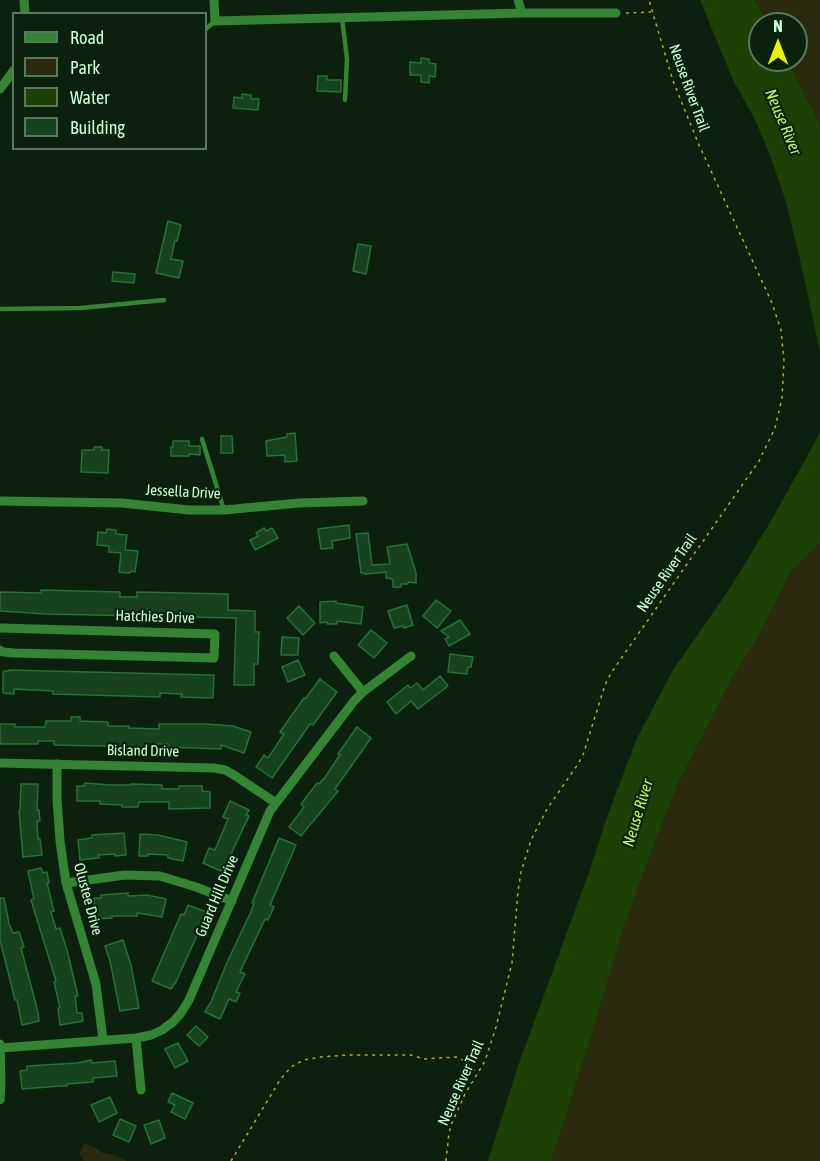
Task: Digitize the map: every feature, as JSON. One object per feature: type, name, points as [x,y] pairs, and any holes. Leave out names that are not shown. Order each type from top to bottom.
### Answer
[{"type":"street","points":[[214,0],[215,21],[522,13],[616,13]]},
{"type":"street","points":[[518,0],[522,13]]},
{"type":"street","points":[[0,89],[12,73]]},
{"type":"street","name":"Jessella Drive","points":[[0,501],[122,503],[189,510],[224,510],[299,503],[363,501]]},
{"type":"street","name":"Hatchies Drive","points":[[0,628],[214,634],[214,658],[15,653],[0,650]]},
{"type":"street","points":[[334,656],[363,692]]},
{"type":"street","name":"Guard Hill Drive","points":[[0,1046],[136,1038],[151,1035],[173,1022],[189,1000],[270,812],[354,701],[411,656]]},
{"type":"street","name":"Bisland Drive","points":[[0,763],[214,768],[234,775],[276,803]]},
{"type":"street","name":"Olustee Drive","points":[[57,764],[60,841],[66,883],[96,984],[103,1040]]},
{"type":"street","points":[[66,883],[125,875],[160,876],[232,901]]},
{"type":"street","points":[[136,1038],[141,1090]]},
{"type":"street","points":[[0,1046],[0,1100]]},
{"type":"lane","points":[[342,18],[347,59],[345,100]]},
{"type":"lane","points":[[207,28],[215,21]]},
{"type":"lane","points":[[0,309],[81,308],[164,300]]},
{"type":"lane","points":[[202,439],[224,510]]},
{"type":"path","name":"Neuse River Trail","points":[[446,1161],[452,1123],[465,1094],[485,1061],[505,995],[514,951],[521,872],[537,827],[583,755],[610,673],[759,461],[775,428],[782,398],[784,361],[782,330],[772,303],[699,145],[673,81],[648,0]]},
{"type":"path","points":[[616,13],[652,12]]},
{"type":"path","points":[[231,1161],[280,1080],[291,1067],[304,1060],[347,1055],[411,1055],[424,1059],[456,1057],[465,1061],[478,1074]]},
{"type":"green space","points":[[755,0],[820,0],[820,124],[793,72],[808,72],[808,12],[762,12]]},
{"type":"green space","points":[[820,542],[820,1161],[551,1161],[622,932],[678,784],[732,678],[754,644],[792,570]]},
{"type":"green space","points":[[84,1143],[102,1153],[114,1154],[126,1161],[84,1161],[79,1153]]},
{"type":"water","name":"Neuse River","points":[[700,0],[755,0],[762,12],[748,12],[748,72],[793,72],[820,124],[820,352],[786,202],[754,118],[733,80]]},
{"type":"water","name":"Neuse River","points":[[820,433],[820,542],[792,570],[754,644],[732,678],[678,784],[622,932],[551,1161],[488,1161],[518,1066],[637,738],[673,670],[730,588],[771,521]]},
{"type":"building","points":[[421,58],[429,59],[429,63],[436,64],[435,77],[429,76],[429,83],[421,82],[421,75],[410,75],[410,62],[421,63]]},
{"type":"building","points":[[318,76],[327,76],[327,80],[341,80],[341,92],[317,91]]},
{"type":"building","points":[[242,94],[251,95],[251,99],[259,99],[258,110],[233,108],[234,97],[242,98]]},
{"type":"building","points":[[168,221],[181,225],[171,259],[183,261],[179,278],[156,273]]},
{"type":"building","points":[[358,244],[371,246],[366,274],[353,271]]},
{"type":"building","points":[[113,272],[135,274],[134,283],[112,281]]},
{"type":"building","points":[[295,433],[297,461],[285,462],[285,455],[267,456],[266,441]]},
{"type":"building","points":[[221,436],[232,436],[233,453],[221,453]]},
{"type":"building","points":[[173,441],[189,441],[189,446],[200,446],[200,455],[171,456]]},
{"type":"building","points":[[94,447],[109,450],[108,473],[81,472],[82,450],[94,450]]},
{"type":"building","points":[[349,525],[350,538],[332,541],[333,548],[321,549],[318,529]]},
{"type":"building","points":[[264,528],[266,531],[272,528],[278,538],[255,550],[250,540],[258,536],[256,533]]},
{"type":"building","points":[[107,529],[116,530],[116,534],[127,535],[125,550],[138,551],[135,572],[119,572],[121,553],[109,552],[109,546],[97,545],[98,532],[106,533]]},
{"type":"building","points":[[368,533],[372,565],[390,564],[387,547],[407,544],[416,573],[416,583],[408,582],[408,584],[401,584],[401,587],[393,587],[393,579],[386,578],[386,572],[361,573],[356,534]]},
{"type":"building","points":[[41,590],[120,592],[120,597],[137,597],[137,592],[228,594],[228,610],[255,611],[255,632],[259,632],[258,664],[254,664],[254,685],[234,685],[236,618],[0,611],[0,592],[41,593]]},
{"type":"building","points":[[436,600],[451,611],[437,628],[423,616]]},
{"type":"building","points":[[336,601],[336,603],[363,607],[361,624],[337,621],[337,624],[320,623],[320,602]]},
{"type":"building","points":[[407,605],[413,625],[394,628],[388,611]]},
{"type":"building","points":[[299,606],[315,623],[303,635],[287,618]]},
{"type":"building","points":[[460,620],[470,634],[449,646],[445,639],[449,637],[441,631]]},
{"type":"building","points":[[371,630],[387,643],[374,658],[358,645]]},
{"type":"building","points":[[282,637],[299,638],[298,655],[281,655]]},
{"type":"building","points":[[450,654],[473,657],[467,674],[448,672]]},
{"type":"building","points":[[298,660],[305,675],[288,682],[282,667]]},
{"type":"building","points":[[9,670],[214,675],[213,698],[181,697],[182,694],[160,693],[160,697],[53,694],[53,691],[14,689],[14,694],[3,693],[3,673]]},
{"type":"building","points":[[440,676],[448,686],[418,709],[411,701],[396,714],[387,702],[408,685],[410,688],[417,683],[423,690]]},
{"type":"building","points":[[320,679],[337,692],[313,725],[310,724],[272,778],[256,767],[264,755],[268,758],[284,734],[280,732]]},
{"type":"building","points":[[71,717],[80,717],[80,721],[108,722],[108,726],[129,726],[129,728],[159,729],[159,724],[206,724],[233,726],[251,732],[244,753],[221,745],[221,749],[168,747],[168,744],[152,744],[152,747],[54,745],[54,741],[38,741],[38,744],[0,744],[0,724],[15,724],[15,727],[45,727],[46,721],[71,721]]},
{"type":"building","points":[[357,727],[371,738],[335,789],[338,791],[301,836],[289,827],[304,807],[301,804],[317,783],[323,780]]},
{"type":"building","points":[[85,783],[162,785],[162,789],[202,786],[202,791],[210,792],[210,808],[169,809],[169,802],[139,802],[138,807],[122,807],[122,805],[100,804],[100,801],[77,801],[77,786],[84,786]]},
{"type":"building","points":[[21,784],[38,784],[37,810],[39,810],[40,821],[37,821],[38,839],[40,839],[42,855],[23,857],[19,811]]},
{"type":"building","points":[[230,801],[249,810],[246,815],[249,816],[221,871],[203,863],[209,848],[215,850],[228,819],[223,817]]},
{"type":"building","points":[[124,833],[126,855],[98,855],[99,858],[80,860],[78,840],[92,838],[92,835]]},
{"type":"building","points":[[140,834],[158,835],[187,842],[183,861],[168,858],[168,855],[139,856]]},
{"type":"building","points":[[279,838],[296,845],[270,905],[274,907],[268,920],[265,919],[240,972],[245,974],[236,992],[240,993],[236,1002],[229,999],[220,1019],[205,1012],[251,912],[254,903],[252,903]]},
{"type":"building","points":[[41,868],[43,873],[47,872],[49,883],[47,883],[54,911],[51,912],[56,929],[60,928],[67,950],[78,996],[75,996],[77,1013],[82,1013],[83,1021],[60,1025],[58,1008],[60,1008],[54,982],[56,981],[31,900],[34,899],[28,871]]},
{"type":"building","points":[[128,893],[128,896],[147,895],[166,899],[162,917],[137,913],[137,916],[95,919],[94,898],[101,898],[101,895]]},
{"type":"building","points":[[0,898],[4,898],[13,933],[19,932],[24,947],[21,948],[39,1021],[22,1025],[0,940]]},
{"type":"building","points":[[188,905],[206,912],[203,918],[205,918],[171,989],[152,981],[181,914],[184,915]]},
{"type":"building","points":[[123,940],[131,965],[139,1008],[120,1011],[105,946]]},
{"type":"building","points":[[196,1026],[208,1037],[199,1046],[187,1035]]},
{"type":"building","points":[[178,1043],[188,1061],[175,1068],[165,1049]]},
{"type":"building","points":[[91,1060],[92,1063],[115,1061],[117,1076],[93,1078],[93,1082],[67,1084],[67,1086],[22,1089],[20,1071],[27,1070],[27,1066]]},
{"type":"building","points":[[172,1093],[193,1103],[185,1119],[171,1112],[175,1105],[168,1102]]},
{"type":"building","points":[[110,1097],[117,1113],[99,1122],[91,1105]]},
{"type":"building","points":[[120,1119],[136,1126],[129,1142],[113,1135]]},
{"type":"building","points":[[159,1120],[165,1138],[151,1144],[144,1125]]}]
